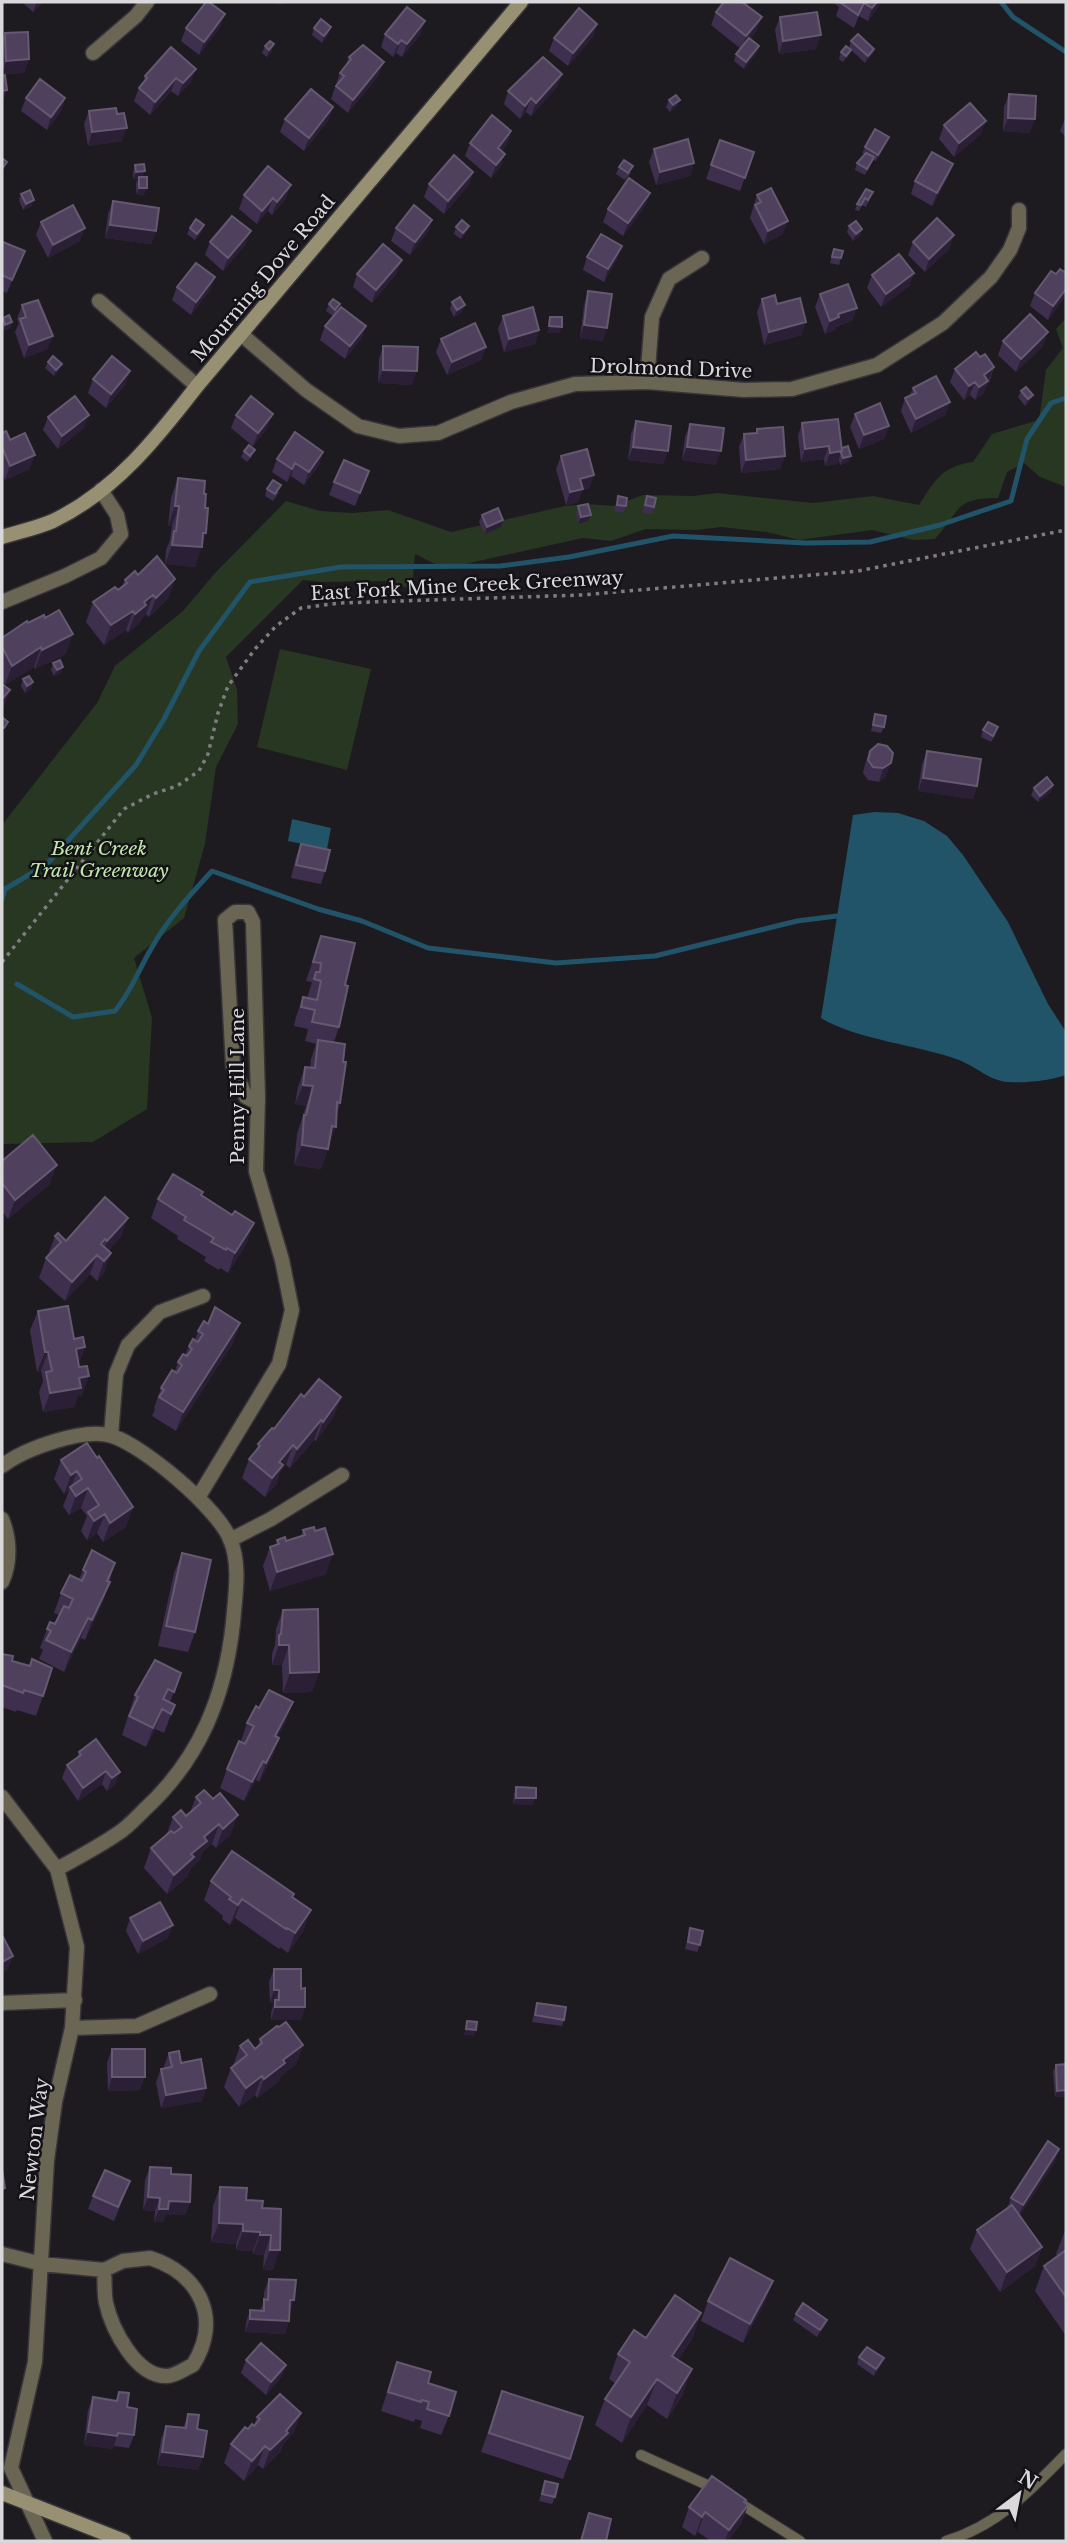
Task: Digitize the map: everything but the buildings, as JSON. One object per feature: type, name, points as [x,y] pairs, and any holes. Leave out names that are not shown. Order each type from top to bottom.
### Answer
[{"type":"street","points":[[93,53],[136,16],[147,2]]},
{"type":"street","name":"Mourning Dove Road","points":[[2,537],[52,521],[121,475],[522,2]]},
{"type":"street","name":"Drolmond Drive","points":[[242,335],[306,390],[358,426],[399,436],[438,433],[511,402],[575,384],[647,382],[744,390],[792,389],[877,365],[943,323],[990,277],[1010,250],[1019,228],[1019,211]]},
{"type":"street","points":[[647,382],[652,317],[669,279],[702,258]]},
{"type":"street","points":[[99,301],[197,386]]},
{"type":"street","points":[[2,602],[101,558],[121,534],[117,515],[101,490]]},
{"type":"street","name":"Penny Hill Lane","points":[[199,1496],[279,1364],[292,1310],[282,1260],[256,1171],[258,1103],[253,922],[248,912],[235,912],[225,920],[233,1066],[246,1097],[258,1103]]},
{"type":"street","points":[[111,1435],[117,1374],[128,1345],[160,1311],[203,1296]]},
{"type":"street","points":[[2,1465],[16,1455],[52,1441],[85,1435],[111,1435],[146,1456],[199,1496],[230,1540],[237,1581],[230,1645],[217,1702],[195,1749],[165,1791],[118,1833],[57,1869]]},
{"type":"street","points":[[230,1540],[271,1519],[342,1475]]},
{"type":"street","points":[[2,1519],[8,1535],[7,1571],[2,1582]]},
{"type":"street","name":"Newton Way","points":[[2,1797],[57,1869],[77,1947],[72,2028],[55,2102],[47,2160],[35,2362],[11,2468],[46,2541]]},
{"type":"street","points":[[72,2028],[136,2026],[210,1994]]},
{"type":"street","points":[[2,2003],[75,2000]]},
{"type":"street","points":[[2,2254],[42,2264],[104,2270],[123,2261],[150,2258],[172,2267],[194,2285],[207,2318],[206,2337],[193,2365],[168,2376],[148,2370],[127,2351],[114,2326],[106,2302],[104,2270]]},
{"type":"street","points":[[2,2493],[124,2541]]},
{"type":"lane","points":[[946,2541],[967,2535],[1000,2517],[1024,2497],[1066,2454]]},
{"type":"lane","points":[[641,2455],[708,2484],[800,2541]]},
{"type":"path","name":"East Fork Mine Creek Greenway","points":[[2,962],[124,809],[153,794],[177,786],[199,771],[208,754],[228,686],[276,626],[301,608],[340,603],[582,595],[858,571],[1066,530]]},
{"type":"green space","name":"Bent Creek Trail Greenway","points":[[1066,318],[1066,487],[1040,477],[1024,463],[1007,472],[998,498],[966,503],[935,539],[913,540],[872,530],[799,540],[767,532],[721,527],[696,530],[646,529],[611,541],[583,538],[465,564],[439,566],[415,554],[412,590],[389,581],[303,580],[226,657],[237,690],[238,724],[216,767],[205,844],[184,918],[134,958],[152,1018],[147,1109],[93,1142],[2,1144],[2,825],[97,703],[115,666],[183,611],[215,573],[286,501],[320,511],[352,513],[388,510],[451,532],[565,506],[614,506],[643,495],[693,496],[717,493],[813,503],[873,496],[919,505],[940,476],[954,467],[973,462],[992,434],[1039,420],[1046,370],[1063,348],[1056,329]]},
{"type":"green space","points":[[280,649],[371,669],[347,770],[257,747]]},
{"type":"water","points":[[898,813],[924,821],[947,836],[963,855],[1008,922],[1048,1004],[1066,1032],[1066,1075],[1037,1081],[1001,1081],[959,1060],[852,1032],[821,1018],[853,815]]},
{"type":"water","points":[[292,819],[331,828],[327,849],[288,841]]},
{"type":"waterway","points":[[1001,2],[1013,17],[1066,52]]},
{"type":"waterway","points":[[2,899],[5,889],[47,864],[136,765],[164,719],[199,651],[250,582],[341,567],[500,566],[569,557],[673,536],[805,543],[870,542],[940,525],[1011,501],[1027,439],[1051,403],[1066,398]]},
{"type":"waterway","points":[[17,984],[73,1017],[115,1011],[164,928],[212,871],[318,909],[362,921],[428,948],[556,963],[655,956],[797,921],[837,916],[842,918]]}]
